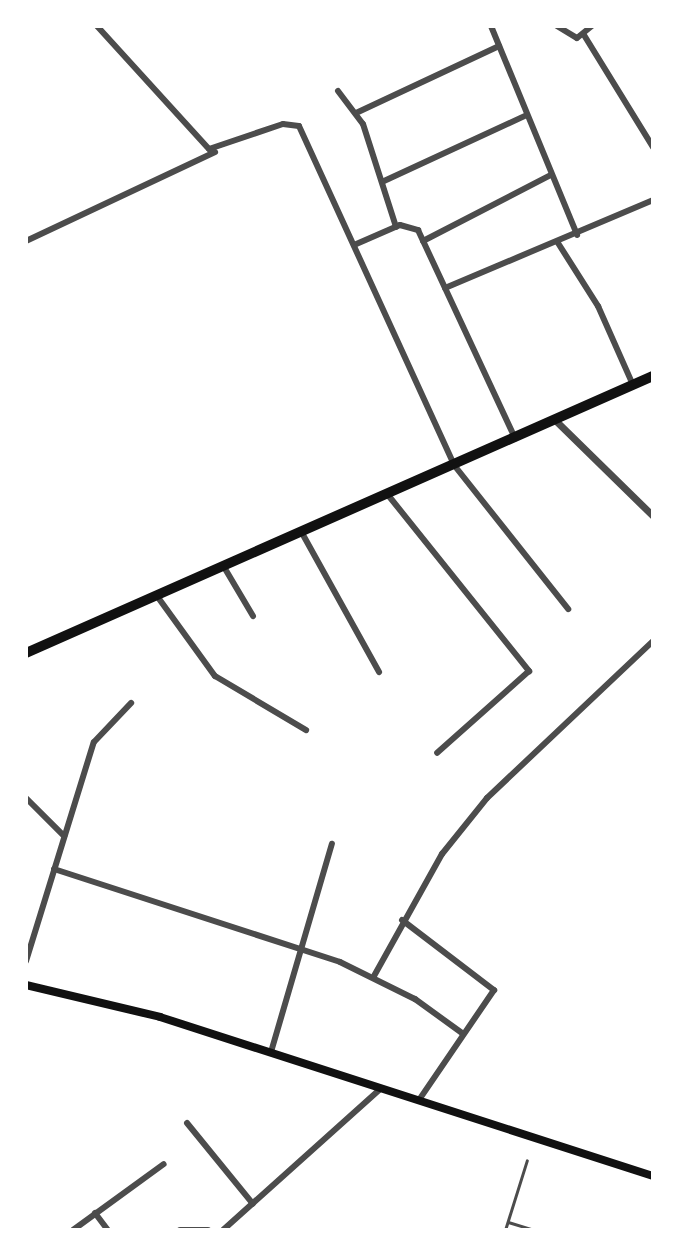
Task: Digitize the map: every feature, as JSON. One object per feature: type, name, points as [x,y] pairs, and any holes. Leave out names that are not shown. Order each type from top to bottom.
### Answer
[{"type":"highway","points":[[26,653],[653,376]]},
{"type":"main road","points":[[26,985],[95,997],[653,1176]]},
{"type":"street","points":[[97,26],[218,151]]},
{"type":"street","points":[[491,26],[577,235]]},
{"type":"street","points":[[557,26],[571,37],[584,35],[592,26]]},
{"type":"street","points":[[584,35],[653,147]]},
{"type":"street","points":[[356,113],[499,46]]},
{"type":"street","points":[[338,91],[356,113],[384,181],[396,227]]},
{"type":"street","points":[[384,181],[527,115]]},
{"type":"street","points":[[26,241],[218,151],[283,124],[299,126],[454,465],[568,609]]},
{"type":"street","points":[[423,241],[551,175]]},
{"type":"street","points":[[445,288],[577,235],[653,200]]},
{"type":"street","points":[[354,245],[411,224],[423,241],[515,438]]},
{"type":"street","points":[[558,243],[598,306],[633,385]]},
{"type":"street","points":[[555,420],[653,516]]},
{"type":"street","points":[[388,495],[529,671],[437,753]]},
{"type":"street","points":[[302,533],[379,672]]},
{"type":"street","points":[[224,567],[253,616]]},
{"type":"street","points":[[157,596],[215,676],[306,730]]},
{"type":"street","points":[[374,976],[402,920],[487,798],[653,641]]},
{"type":"street","points":[[26,961],[98,732],[131,703]]},
{"type":"street","points":[[26,798],[64,836]]},
{"type":"street","points":[[271,1052],[332,844]]},
{"type":"street","points":[[54,869],[374,976],[462,1033]]},
{"type":"street","points":[[402,920],[493,985],[419,1100]]},
{"type":"street","points":[[223,1230],[381,1088]]},
{"type":"street","points":[[187,1123],[253,1204]]},
{"type":"street","points":[[73,1230],[164,1164]]},
{"type":"street","points":[[95,1213],[108,1230]]},
{"type":"street","points":[[180,1230],[208,1230]]},
{"type":"lane","points":[[505,1230],[527,1160]]},
{"type":"lane","points":[[508,1222],[534,1230]]}]
